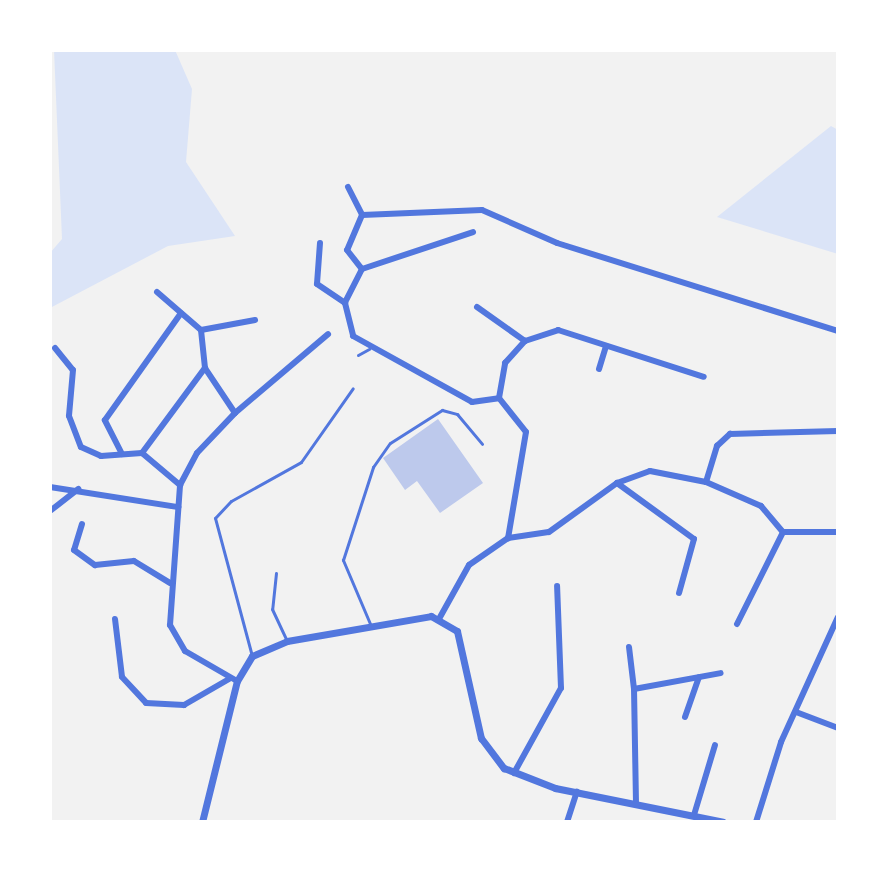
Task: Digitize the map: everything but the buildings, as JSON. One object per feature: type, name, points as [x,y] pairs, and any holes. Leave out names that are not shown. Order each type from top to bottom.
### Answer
[{"type":"street","points":[[348,187],[362,215],[347,250],[362,269]]},
{"type":"street","points":[[362,215],[482,210],[557,243],[838,331]]},
{"type":"street","points":[[473,232],[362,269],[345,303],[349,330],[369,349],[472,402],[499,398]]},
{"type":"street","points":[[320,243],[317,284],[345,303]]},
{"type":"street","points":[[157,292],[201,330],[205,368],[235,413]]},
{"type":"street","points":[[477,307],[525,341]]},
{"type":"street","points":[[122,454],[105,420],[181,313]]},
{"type":"street","points":[[201,330],[255,320]]},
{"type":"street","points":[[508,538],[527,440],[499,398],[505,363],[525,341],[569,329],[606,346],[704,377]]},
{"type":"street","points":[[233,680],[175,640],[170,583],[180,485],[197,453],[235,413],[328,334]]},
{"type":"street","points":[[599,369],[606,346]]},
{"type":"street","points":[[55,348],[73,370],[72,435],[88,453],[142,453],[180,485]]},
{"type":"street","points":[[142,453],[205,368]]},
{"type":"street","points":[[706,482],[717,446],[730,434],[838,431]]},
{"type":"street","points":[[440,617],[469,565],[508,538],[549,532],[617,483],[650,471],[706,482],[761,506],[783,532],[838,532]]},
{"type":"street","points":[[617,483],[694,539],[679,593]]},
{"type":"street","points":[[50,487],[178,507]]},
{"type":"street","points":[[50,511],[78,489]]},
{"type":"street","points":[[82,524],[74,550],[95,565],[134,561],[170,583]]},
{"type":"street","points":[[737,624],[783,532]]},
{"type":"street","points":[[514,773],[561,688],[557,586]]},
{"type":"street","points":[[115,619],[122,677],[146,703],[184,705],[233,680],[252,656],[287,641],[440,617]]},
{"type":"street","points":[[440,617],[464,645],[481,738],[514,773],[577,792],[723,822]]},
{"type":"street","points":[[756,822],[796,712],[838,617]]},
{"type":"street","points":[[629,647],[634,689],[636,803]]},
{"type":"street","points":[[634,689],[721,673]]},
{"type":"street","points":[[685,717],[699,677]]},
{"type":"street","points":[[202,822],[233,680]]},
{"type":"street","points":[[796,712],[838,728]]},
{"type":"street","points":[[694,815],[715,745]]},
{"type":"street","points":[[567,822],[577,792]]},
{"type":"lane","points":[[358,355],[369,349]]},
{"type":"lane","points":[[252,656],[215,518],[231,501],[301,462],[353,388]]},
{"type":"lane","points":[[371,626],[343,560],[373,467],[390,443],[442,410],[457,414],[482,444]]},
{"type":"lane","points":[[276,573],[272,609],[287,641]]},
{"type":"shaded area","points":[[54,50],[175,50],[192,89],[186,162],[235,236],[168,246],[50,308],[50,253],[62,239]]},
{"type":"shaded area","points":[[831,126],[838,130],[838,254],[717,217]]}]
